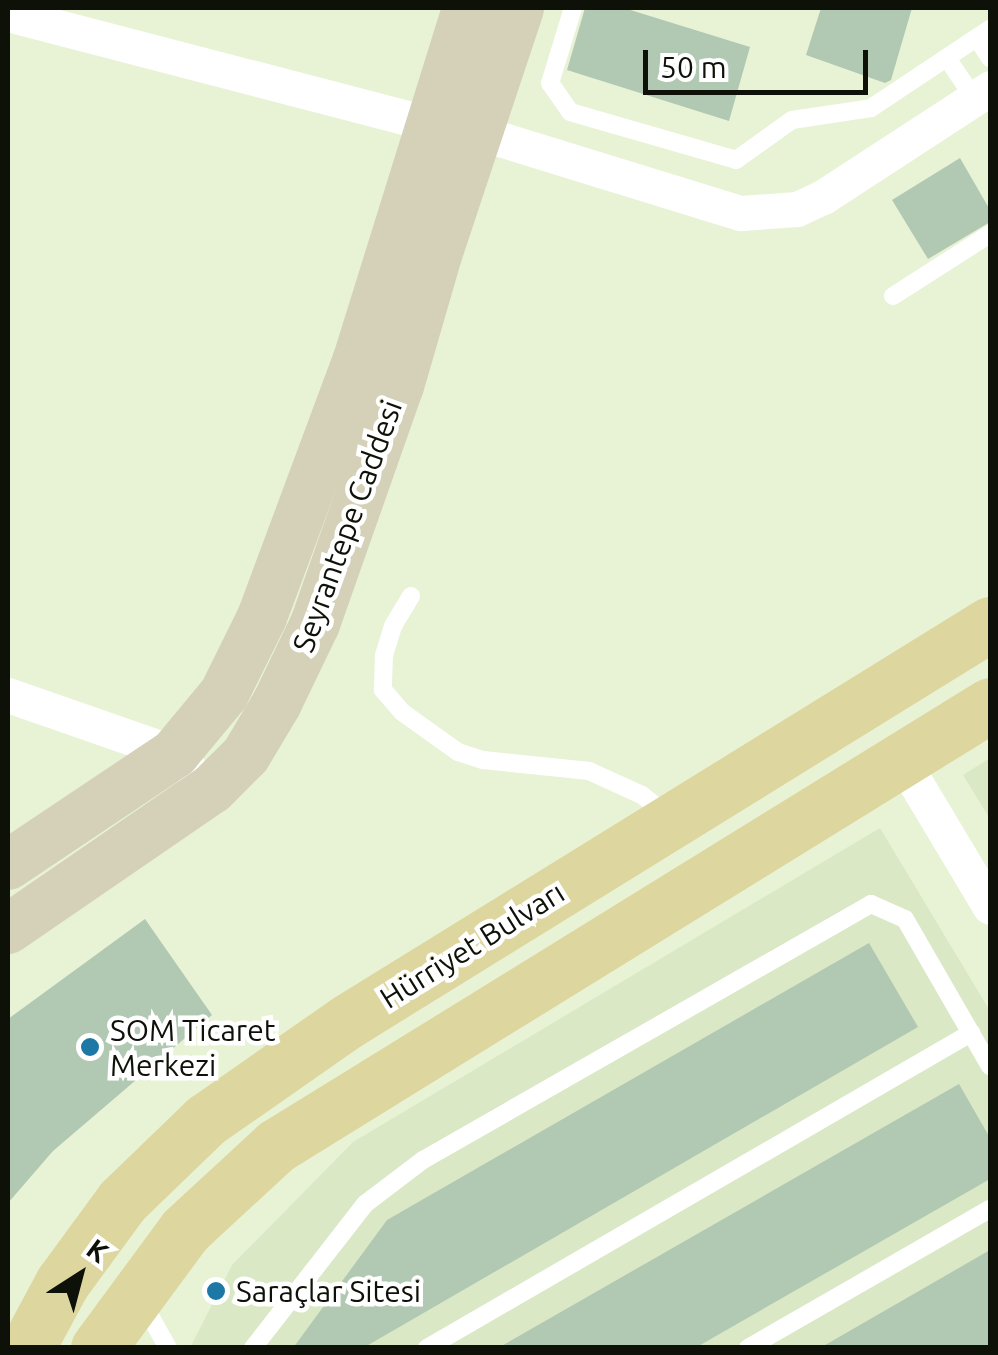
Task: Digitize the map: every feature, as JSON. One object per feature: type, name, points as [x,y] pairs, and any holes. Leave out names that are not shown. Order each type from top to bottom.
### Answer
[{"type":"main road","name":"Seyrantepe Caddesi","points":[[8,929],[212,789],[246,755],[315,624],[399,386],[454,128],[467,8]]},
{"type":"main road","name":"Seyrantepe Caddesi","points":[[8,864],[175,753],[224,694],[262,618],[358,359],[454,128],[520,8]]},
{"type":"main road","name":"Hürriyet Bulvarı","points":[[27,1348],[62,1283],[122,1200],[206,1120],[348,1022],[990,624]]},
{"type":"main road","points":[[100,1346],[185,1230],[276,1146],[990,705]]},
{"type":"street","points":[[8,14],[454,128],[741,213],[770,214],[797,209],[824,196],[982,93]]},
{"type":"street","points":[[8,695],[175,753],[212,789]]},
{"type":"street","points":[[902,760],[990,907]]},
{"type":"lane","points":[[574,8],[550,83],[570,112],[736,160],[792,120],[871,108],[984,34],[990,58]]},
{"type":"lane","points":[[948,58],[982,93]]},
{"type":"lane","points":[[893,296],[990,234]]},
{"type":"lane","points":[[411,596],[393,626],[384,655],[383,690],[402,712],[458,752],[483,760],[589,770],[642,795],[673,820]]},
{"type":"lane","points":[[253,1348],[365,1204],[422,1160],[871,904],[905,919],[990,1066]]},
{"type":"lane","points":[[427,1348],[971,1033]]},
{"type":"lane","points":[[748,1348],[990,1209]]},
{"type":"lane","points":[[138,1295],[168,1348]]},
{"type":"shaded area","points":[[990,758],[990,819],[963,775]]},
{"type":"shaded area","points":[[880,828],[990,1011],[990,1347],[190,1348],[232,1265],[353,1142]]},
{"type":"building","points":[[585,8],[624,8],[750,47],[729,121],[567,70]]},
{"type":"building","points":[[821,8],[912,8],[891,80],[885,83],[806,55]]},
{"type":"building","points":[[960,158],[990,210],[990,222],[928,259],[892,200]]},
{"type":"building","name":"SOM Ticaret Merkezi","points":[[145,919],[212,1015],[53,1151],[8,1203],[8,1019]]},
{"type":"building","points":[[869,943],[918,1027],[363,1348],[293,1348],[387,1220]]},
{"type":"building","points":[[959,1084],[990,1138],[990,1179],[695,1348],[498,1348]]},
{"type":"building","points":[[990,1250],[990,1348],[820,1348]]},
{"type":"place","name":"SOM Ticaret Merkezi","points":[[90,1047]]},
{"type":"place","name":"Saraçlar Sitesi","points":[[216,1291]]}]
